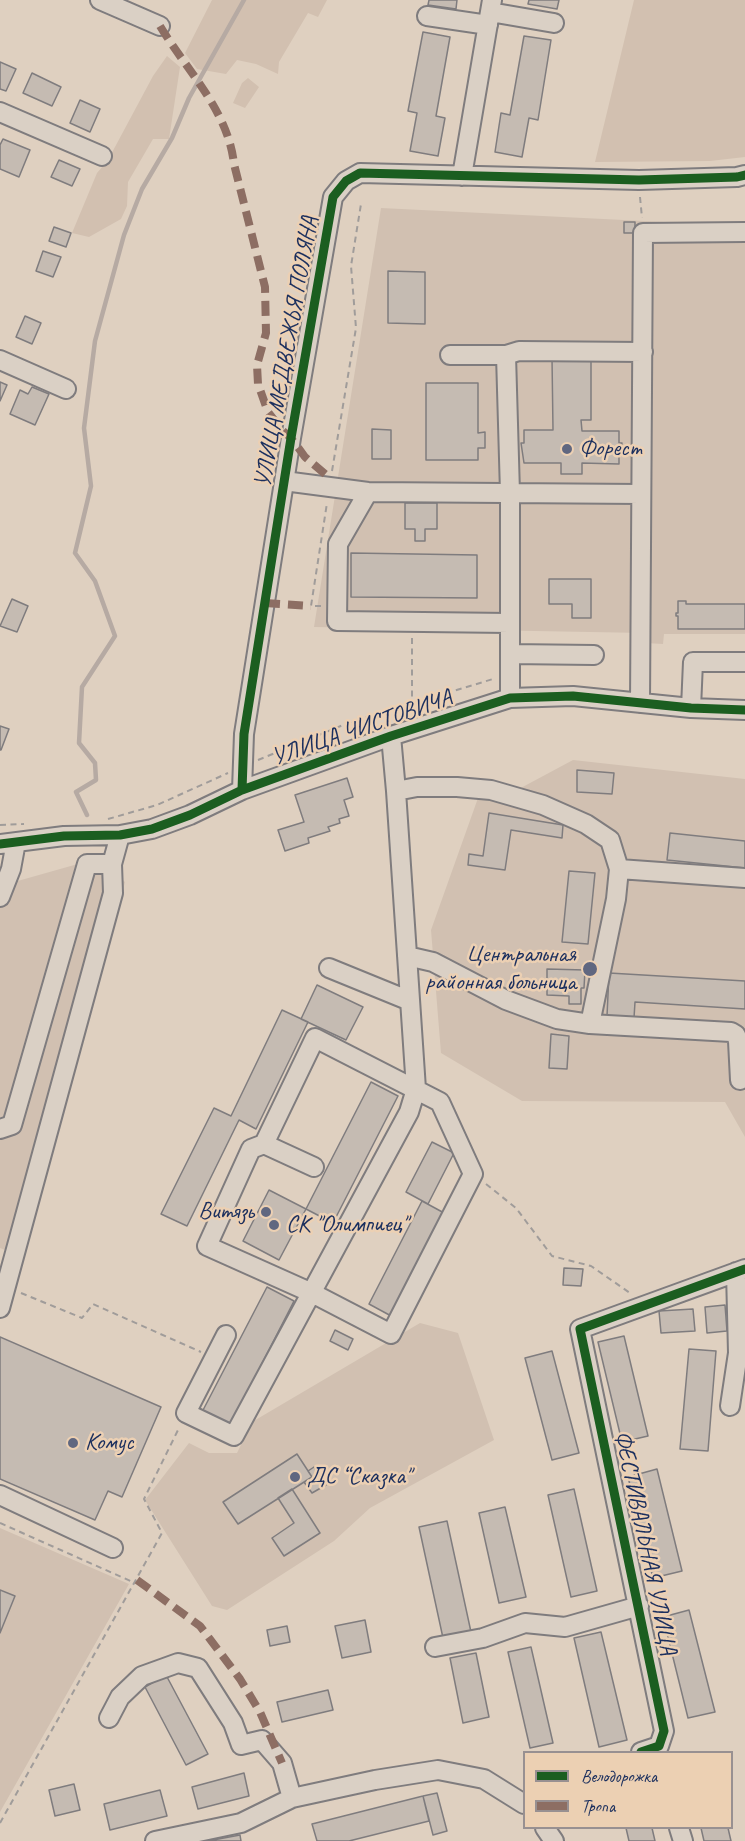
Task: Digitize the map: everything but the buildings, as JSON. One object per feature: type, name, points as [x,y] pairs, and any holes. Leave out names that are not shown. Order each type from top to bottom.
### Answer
[{"type":"street","points":[[100,0],[160,26]]},
{"type":"street","points":[[462,176],[490,12]]},
{"type":"street","points":[[427,16],[490,12],[554,23]]},
{"type":"street","points":[[0,112],[102,156]]},
{"type":"street","name":"УЛИЦА МЕДВЕЖЬЯ ПОЛЯНА","points":[[242,790],[244,734],[284,481],[333,197],[346,181],[360,173],[639,180],[745,175]]},
{"type":"street","points":[[640,703],[643,233],[745,232]]},
{"type":"street","points":[[450,355],[506,355],[519,351],[643,352]]},
{"type":"street","points":[[506,355],[510,493],[510,698]]},
{"type":"street","points":[[0,360],[66,389]]},
{"type":"street","points":[[284,481],[368,492],[642,494]]},
{"type":"street","points":[[368,492],[338,544],[338,621],[509,623]]},
{"type":"street","points":[[510,654],[594,655]]},
{"type":"street","points":[[692,708],[693,662],[745,662]]},
{"type":"street","name":"УЛИЦА ЧИСТОВИЧА","points":[[8,843],[64,836],[120,835],[152,829],[190,815],[242,790],[391,736],[510,698],[573,696],[692,708],[745,710]]},
{"type":"street","points":[[226,1335],[186,1413],[234,1436],[409,1112],[416,1089],[391,736]]},
{"type":"street","points":[[396,791],[417,788],[491,790],[543,805],[586,824],[610,840],[619,869],[616,899],[590,1024]]},
{"type":"street","points":[[0,1308],[6,1287],[6,1263],[113,893],[112,864],[120,835]]},
{"type":"street","points":[[0,897],[11,869],[8,843]]},
{"type":"street","points":[[0,1129],[12,1125],[87,864],[112,864]]},
{"type":"street","points":[[619,869],[745,878]]},
{"type":"street","points":[[407,956],[433,962],[506,1000],[557,1019],[590,1024],[731,1032],[738,1041],[740,1080]]},
{"type":"street","points":[[329,968],[410,1001]]},
{"type":"street","points":[[315,1038],[440,1102],[473,1173],[391,1334],[312,1293],[207,1246],[251,1149],[264,1144],[315,1038]]},
{"type":"street","points":[[264,1144],[314,1167]]},
{"type":"street","points":[[647,1305],[741,1270],[738,1353],[730,1406]]},
{"type":"street","name":"ФЕСТИВАЛЬНАЯ УЛИЦА","points":[[647,1305],[580,1329],[664,1731],[659,1749]]},
{"type":"street","points":[[0,1496],[113,1548]]},
{"type":"street","points":[[435,1647],[483,1638],[525,1623],[565,1627],[639,1606]]},
{"type":"street","points":[[109,1718],[120,1697],[142,1676],[178,1663],[198,1668],[233,1723],[241,1745],[262,1740],[282,1763],[292,1798]]},
{"type":"street","points":[[155,1841],[241,1823],[292,1798],[375,1780],[438,1770],[484,1779],[522,1800]]},
{"type":"path","points":[[639,192],[640,206]]},
{"type":"path","points":[[331,479],[356,328],[351,266],[361,204]]},
{"type":"path","points":[[327,502],[311,606],[338,607]]},
{"type":"path","points":[[412,622],[412,704],[417,728]]},
{"type":"path","points":[[473,1173],[516,1208],[552,1256],[591,1266],[647,1305]]},
{"type":"path","points":[[6,1287],[81,1318],[93,1304],[214,1358]]},
{"type":"path","points":[[0,1823],[162,1533],[144,1499],[186,1413]]},
{"type":"path","points":[[0,1523],[135,1583]]},
{"type":"shaded area","points":[[212,0],[327,0],[318,17],[308,13],[279,62],[278,74],[256,64],[237,60],[226,74],[197,69],[185,53]]},
{"type":"shaded area","points":[[634,0],[745,0],[745,157],[710,161],[595,162]]},
{"type":"shaded area","points":[[167,56],[180,67],[169,139],[153,139],[128,182],[127,206],[121,219],[89,237],[72,233],[97,173],[108,160],[153,76]]},
{"type":"shaded area","points":[[248,78],[259,87],[245,108],[233,103],[242,83]]},
{"type":"shaded area","points":[[381,208],[745,226],[745,634],[664,634],[663,644],[645,643],[645,633],[314,627]]},
{"type":"shaded area","name":"Центральная районная больница","points":[[573,760],[745,779],[745,1137],[725,1102],[522,1101],[441,1053],[431,930],[483,784],[517,790]]},
{"type":"shaded area","points":[[99,858],[125,882],[23,1257],[0,1248],[0,886]]},
{"type":"shaded area","name":"ДС “Сказка\"","points":[[420,1323],[458,1333],[494,1440],[370,1508],[334,1541],[227,1610],[212,1606],[145,1500],[189,1443],[209,1453],[237,1453],[252,1422]]},
{"type":"shaded area","points":[[0,1528],[129,1584],[0,1812]]},
{"type":"waterway","points":[[87,815],[76,792],[96,780],[95,763],[79,743],[82,687],[115,636],[95,581],[75,553],[91,486],[84,428],[95,341],[124,235],[142,189],[172,138],[189,98],[244,0]]},
{"type":"marked path","points":[[160,26],[215,108],[230,144],[265,287],[266,333],[257,365],[258,384],[268,412],[305,457],[331,479]]},
{"type":"marked path","points":[[265,603],[311,606]]},
{"type":"marked path","points":[[137,1580],[200,1626],[240,1679],[260,1712],[282,1763]]},
{"type":"cycle path","points":[[242,790],[244,734],[291,438],[333,197],[346,181],[360,173],[639,180],[745,175]]},
{"type":"cycle path","points":[[0,844],[64,836],[120,835],[152,829],[190,815],[242,790],[391,736],[510,698],[573,696],[691,708],[745,710]]},
{"type":"cycle path","points":[[644,1751],[659,1746],[664,1731],[580,1329],[745,1269]]},
{"type":"place","name":"Форест","points":[[567,449]]},
{"type":"place","name":"Центральная районная больница","points":[[590,969]]},
{"type":"place","name":"Витязь","points":[[266,1212]]},
{"type":"place","name":"СК \"Олимпиец\"","points":[[274,1225]]},
{"type":"place","name":"Комус","points":[[73,1443]]},
{"type":"place","name":"ДС “Сказка\"","points":[[295,1477]]}]
